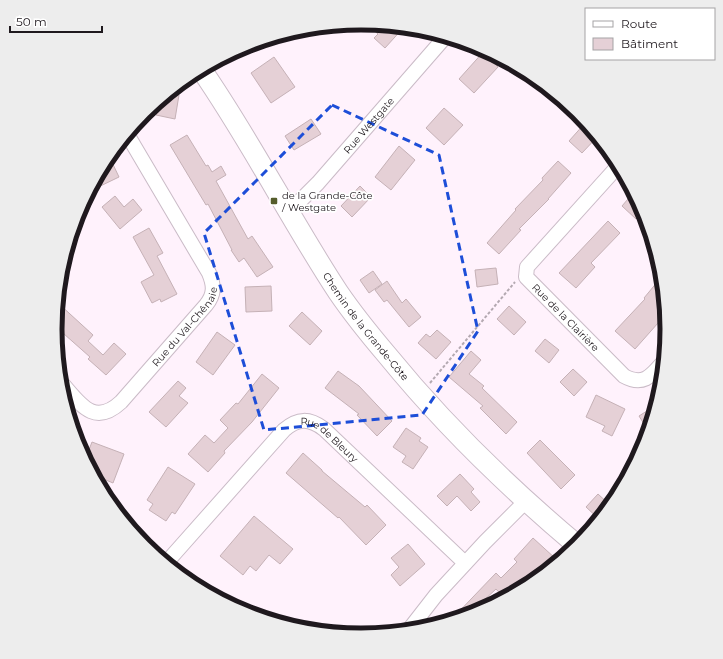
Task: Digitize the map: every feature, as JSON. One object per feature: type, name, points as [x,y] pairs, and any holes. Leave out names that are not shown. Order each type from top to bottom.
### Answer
[{"type":"main road","name":"Chemin de la Grande-Côte","points":[[204,75],[233,118],[287,210],[339,293],[390,359],[438,415],[526,501],[573,541]]},
{"type":"street","name":"Rue Westgate","points":[[287,210],[300,201],[318,183],[442,41]]},
{"type":"street","name":"Rue du Val-Chênaie","points":[[69,391],[86,410],[98,414],[110,411],[121,402],[206,306],[213,291],[212,279],[209,273],[131,139]]},
{"type":"street","name":"Rue de la Clairière","points":[[615,170],[527,267],[526,276],[624,376],[632,380],[641,380],[650,377],[658,368]]},
{"type":"street","name":"Rue de Bleury","points":[[169,559],[284,430],[295,422],[307,421],[312,422],[324,429],[465,563]]},
{"type":"street","points":[[413,624],[436,595],[465,563],[526,501]]},
{"type":"path","points":[[426,388],[518,278],[526,276]]},
{"type":"highlighted area","points":[[332,105],[439,155],[478,331],[422,415],[264,430],[204,233]]},
{"type":"building","points":[[374,31],[399,33],[385,48],[374,38],[378,34]]},
{"type":"building","points":[[481,55],[493,60],[498,67],[474,93],[459,79]]},
{"type":"building","points":[[274,57],[295,87],[271,103],[251,73]]},
{"type":"building","points":[[176,94],[179,95],[175,119],[156,115],[157,111],[164,104]]},
{"type":"building","points":[[444,108],[463,125],[444,145],[426,128]]},
{"type":"building","points":[[311,119],[321,134],[294,150],[285,136]]},
{"type":"building","points":[[582,127],[594,140],[582,153],[569,141]]},
{"type":"building","points":[[187,135],[206,166],[208,165],[212,172],[221,166],[226,175],[216,181],[248,239],[252,236],[273,267],[257,277],[244,258],[239,262],[231,250],[208,204],[206,205],[170,145]]},
{"type":"building","points":[[399,146],[415,160],[391,190],[375,177]]},
{"type":"building","points":[[558,161],[571,173],[549,199],[519,229],[521,230],[499,254],[487,243]]},
{"type":"building","points":[[112,163],[119,177],[98,187]]},
{"type":"building","points":[[360,186],[371,197],[352,217],[341,206]]},
{"type":"building","points":[[115,196],[124,207],[133,199],[142,210],[120,229],[102,207]]},
{"type":"building","points":[[630,197],[638,216],[636,219],[622,206]]},
{"type":"building","points":[[608,221],[620,233],[591,263],[595,267],[576,288],[559,273]]},
{"type":"building","points":[[149,228],[163,253],[157,256],[177,294],[161,302],[160,299],[152,303],[141,282],[154,275],[133,237]]},
{"type":"building","points":[[496,268],[498,284],[477,287],[475,270]]},
{"type":"building","points":[[373,271],[382,284],[369,293],[360,280]]},
{"type":"building","points":[[387,281],[402,303],[406,299],[421,317],[409,327],[387,300],[384,302],[375,290]]},
{"type":"building","points":[[657,282],[661,320],[635,349],[615,331],[645,299],[644,298]]},
{"type":"building","points":[[271,286],[272,311],[246,312],[245,287]]},
{"type":"building","points":[[509,306],[526,322],[514,335],[497,319]]},
{"type":"building","points":[[63,308],[93,335],[88,341],[103,355],[114,343],[126,354],[106,375],[88,359],[90,357],[62,332]]},
{"type":"building","points":[[302,312],[322,331],[310,345],[289,326]]},
{"type":"building","points":[[437,330],[451,342],[436,359],[418,343],[426,334],[430,337]]},
{"type":"building","points":[[217,332],[235,345],[213,375],[196,362]]},
{"type":"building","points":[[545,339],[559,350],[549,363],[535,351]]},
{"type":"building","points":[[471,351],[481,360],[469,374],[484,386],[482,388],[517,422],[506,434],[480,408],[483,406],[449,377]]},
{"type":"building","points":[[573,369],[587,382],[574,396],[560,382]]},
{"type":"building","points":[[338,371],[359,386],[392,421],[377,436],[357,415],[359,414],[325,388]]},
{"type":"building","points":[[262,374],[279,388],[252,422],[224,451],[225,453],[208,472],[188,454],[205,435],[214,443],[228,428],[220,420],[236,403],[238,404]]},
{"type":"building","points":[[178,381],[186,388],[179,396],[188,403],[166,427],[149,412]]},
{"type":"building","points":[[596,395],[625,409],[612,436],[602,431],[605,426],[586,417]]},
{"type":"building","points":[[650,409],[650,409],[645,426],[639,416]]},
{"type":"building","points":[[406,428],[421,438],[419,441],[428,447],[413,469],[402,462],[406,456],[393,447]]},
{"type":"building","points":[[540,440],[575,475],[561,489],[527,453]]},
{"type":"building","points":[[92,442],[124,454],[113,483],[102,478],[88,451]]},
{"type":"building","points":[[303,453],[365,507],[367,505],[386,525],[366,545],[339,517],[338,518],[286,473]]},
{"type":"building","points":[[168,467],[195,484],[175,514],[172,512],[166,521],[149,510],[153,504],[147,500]]},
{"type":"building","points":[[460,474],[474,489],[471,492],[480,502],[471,511],[457,496],[447,506],[437,496]]},
{"type":"building","points":[[598,494],[607,502],[596,516],[586,507]]},
{"type":"building","points":[[254,516],[293,549],[280,564],[269,555],[256,571],[250,566],[243,575],[220,556]]},
{"type":"building","points":[[533,538],[555,558],[528,579],[511,589],[501,594],[496,589],[482,602],[483,603],[457,613],[496,573],[501,578],[517,562],[514,559]]},
{"type":"building","points":[[408,544],[425,564],[400,586],[391,575],[399,567],[391,558]]},
{"type":"place","name":"de la Grande-Côte / Westgate","points":[[274,201]]}]
